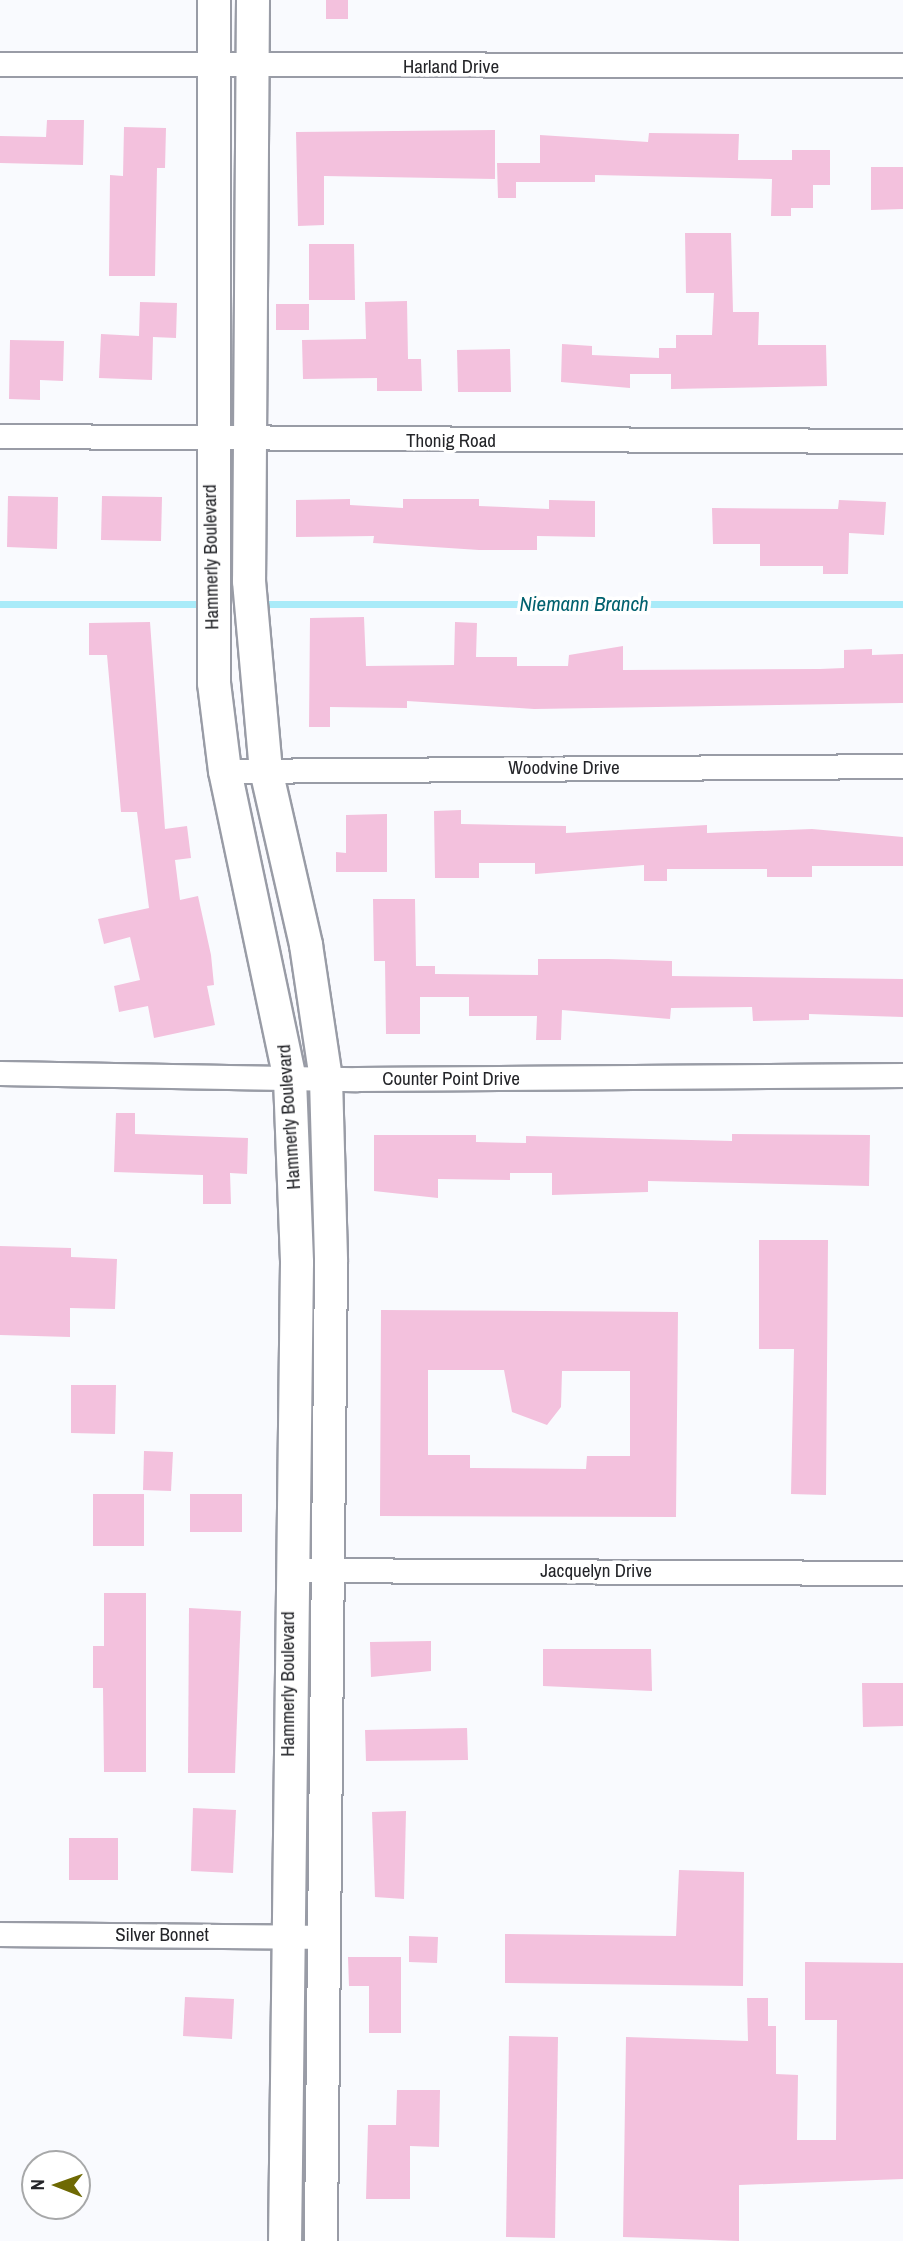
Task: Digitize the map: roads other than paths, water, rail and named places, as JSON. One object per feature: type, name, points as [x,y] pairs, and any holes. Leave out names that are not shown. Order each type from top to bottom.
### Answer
[{"type":"main road","name":"Hammerly Boulevard","points":[[214,0],[209,440],[214,683],[225,771],[290,1079],[297,1263],[289,1570],[285,2241]]},
{"type":"main road","name":"Hammerly Boulevard","points":[[253,0],[247,440],[248,581],[266,770],[306,945],[326,1079],[328,1569],[321,2241]]},
{"type":"street","name":"Harland Drive","points":[[0,64],[254,68],[903,65]]},
{"type":"street","name":"Thonig Road","points":[[0,436],[209,440],[903,441]]},
{"type":"street","name":"Woodvine Drive","points":[[225,771],[903,766]]},
{"type":"street","name":"Counter Point Drive","points":[[0,1073],[290,1079],[903,1075]]},
{"type":"street","name":"Jacquelyn Drive","points":[[289,1570],[903,1573]]},
{"type":"street","name":"Silver Bonnet","points":[[0,1934],[324,1937]]},
{"type":"waterway","name":"Niemann Branch","points":[[0,604],[197,604]]},
{"type":"waterway","name":"Niemann Branch","points":[[264,604],[903,604]]}]
